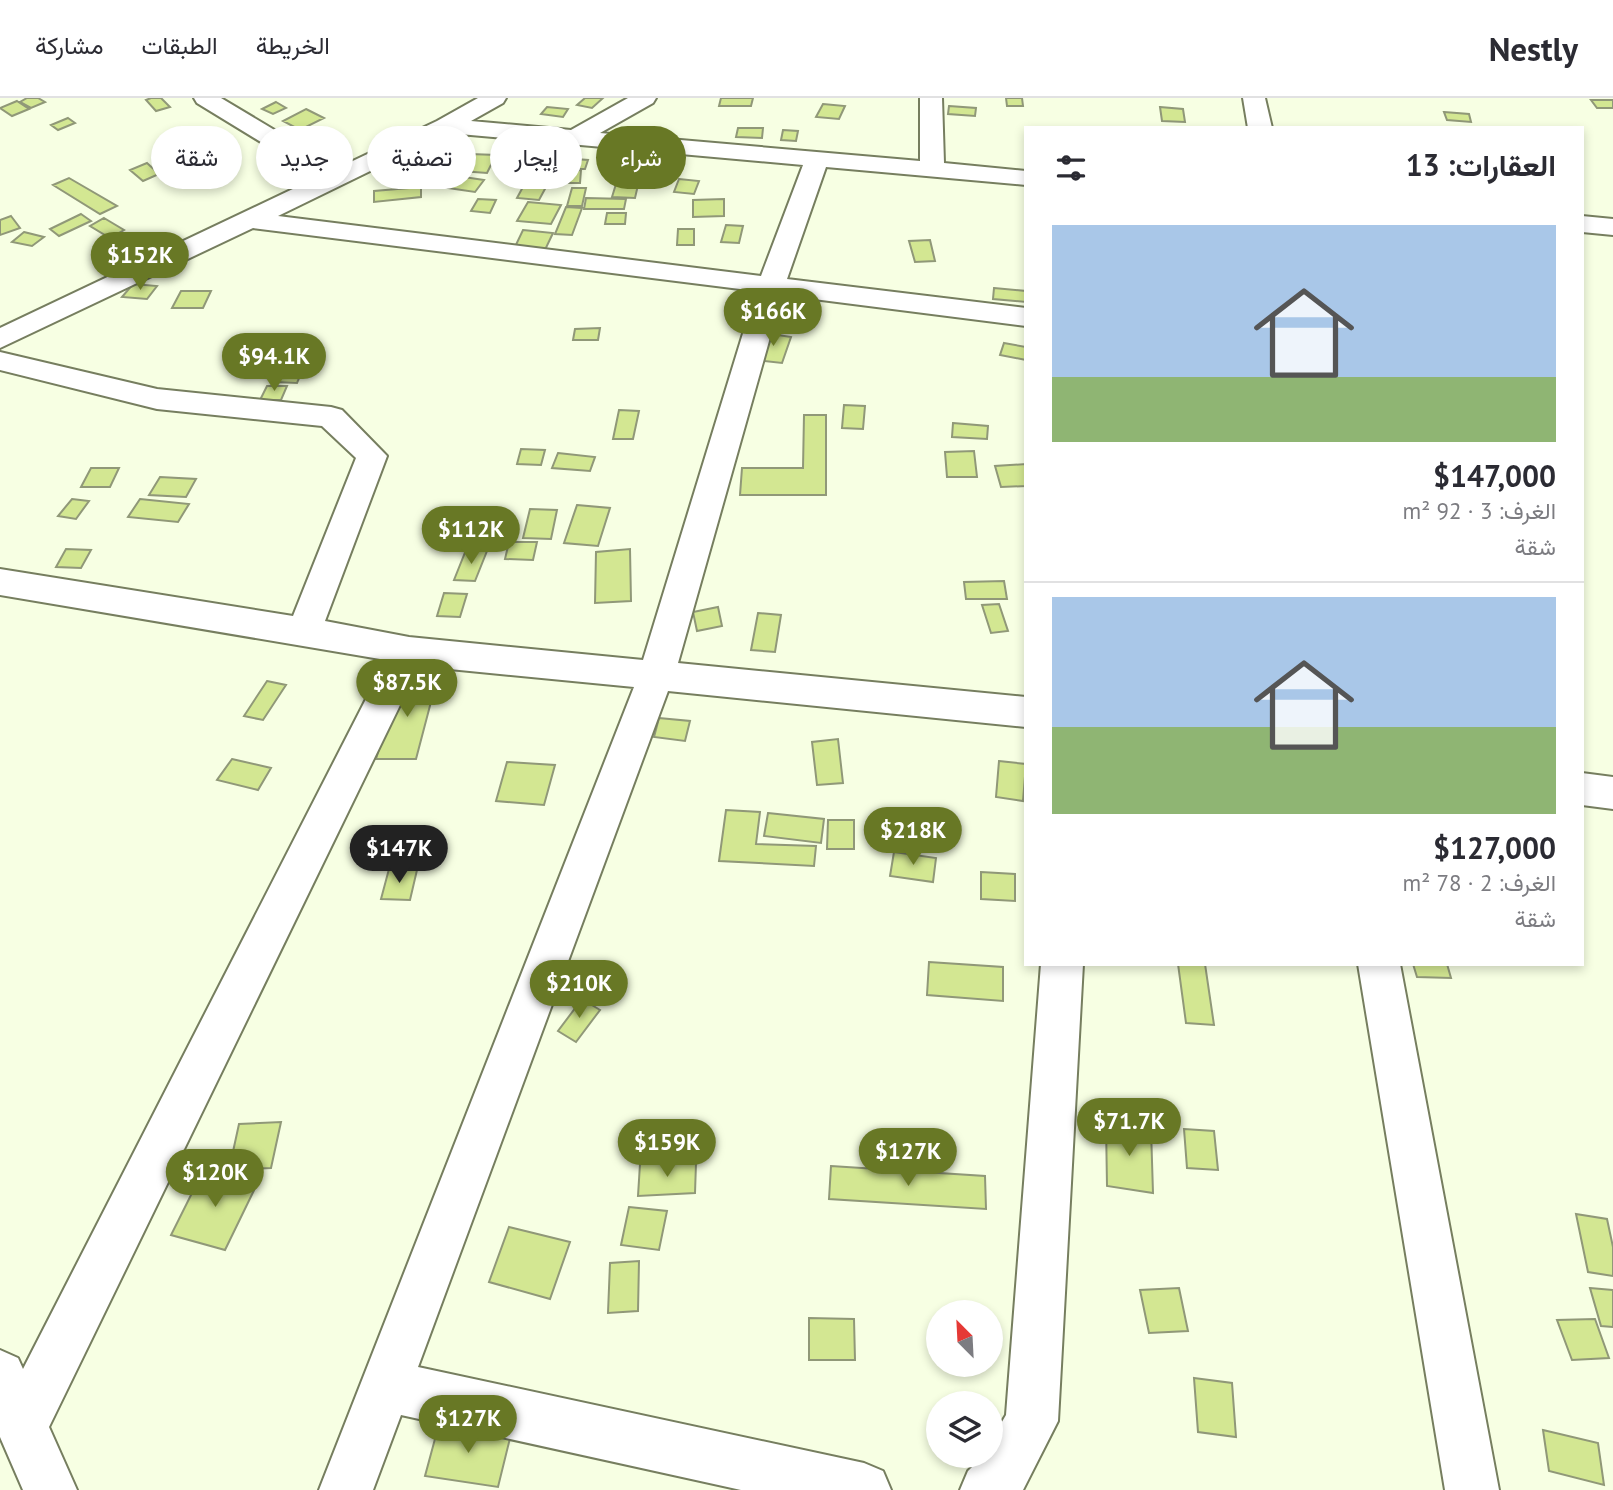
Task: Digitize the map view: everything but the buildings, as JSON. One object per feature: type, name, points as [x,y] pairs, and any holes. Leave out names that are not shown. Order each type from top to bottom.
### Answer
[{"type":"street","points":[[205,98],[256,129]]},
{"type":"street","points":[[445,126],[495,98]]},
{"type":"street","points":[[582,133],[645,98]]},
{"type":"street","points":[[931,98],[932,170]]},
{"type":"street","points":[[1254,98],[1260,126]]},
{"type":"street","points":[[582,139],[1024,178]]},
{"type":"street","points":[[346,1490],[656,676],[771,285],[817,159]]},
{"type":"street","points":[[0,339],[314,189]]},
{"type":"street","points":[[250,220],[1024,317]]},
{"type":"street","points":[[1584,224],[1613,227]]},
{"type":"street","points":[[0,361],[158,399],[331,417],[372,456],[304,631]]},
{"type":"street","points":[[0,582],[304,631],[409,651],[1024,712]]},
{"type":"street","points":[[22,1426],[409,651]]},
{"type":"street","points":[[1584,789],[1613,793]]},
{"type":"street","points":[[987,1490],[999,1480],[1032,1421],[1062,966]]},
{"type":"street","points":[[1379,966],[1472,1490]]},
{"type":"street","points":[[0,1376],[50,1490]]},
{"type":"street","points":[[385,1386],[864,1490]]}]
